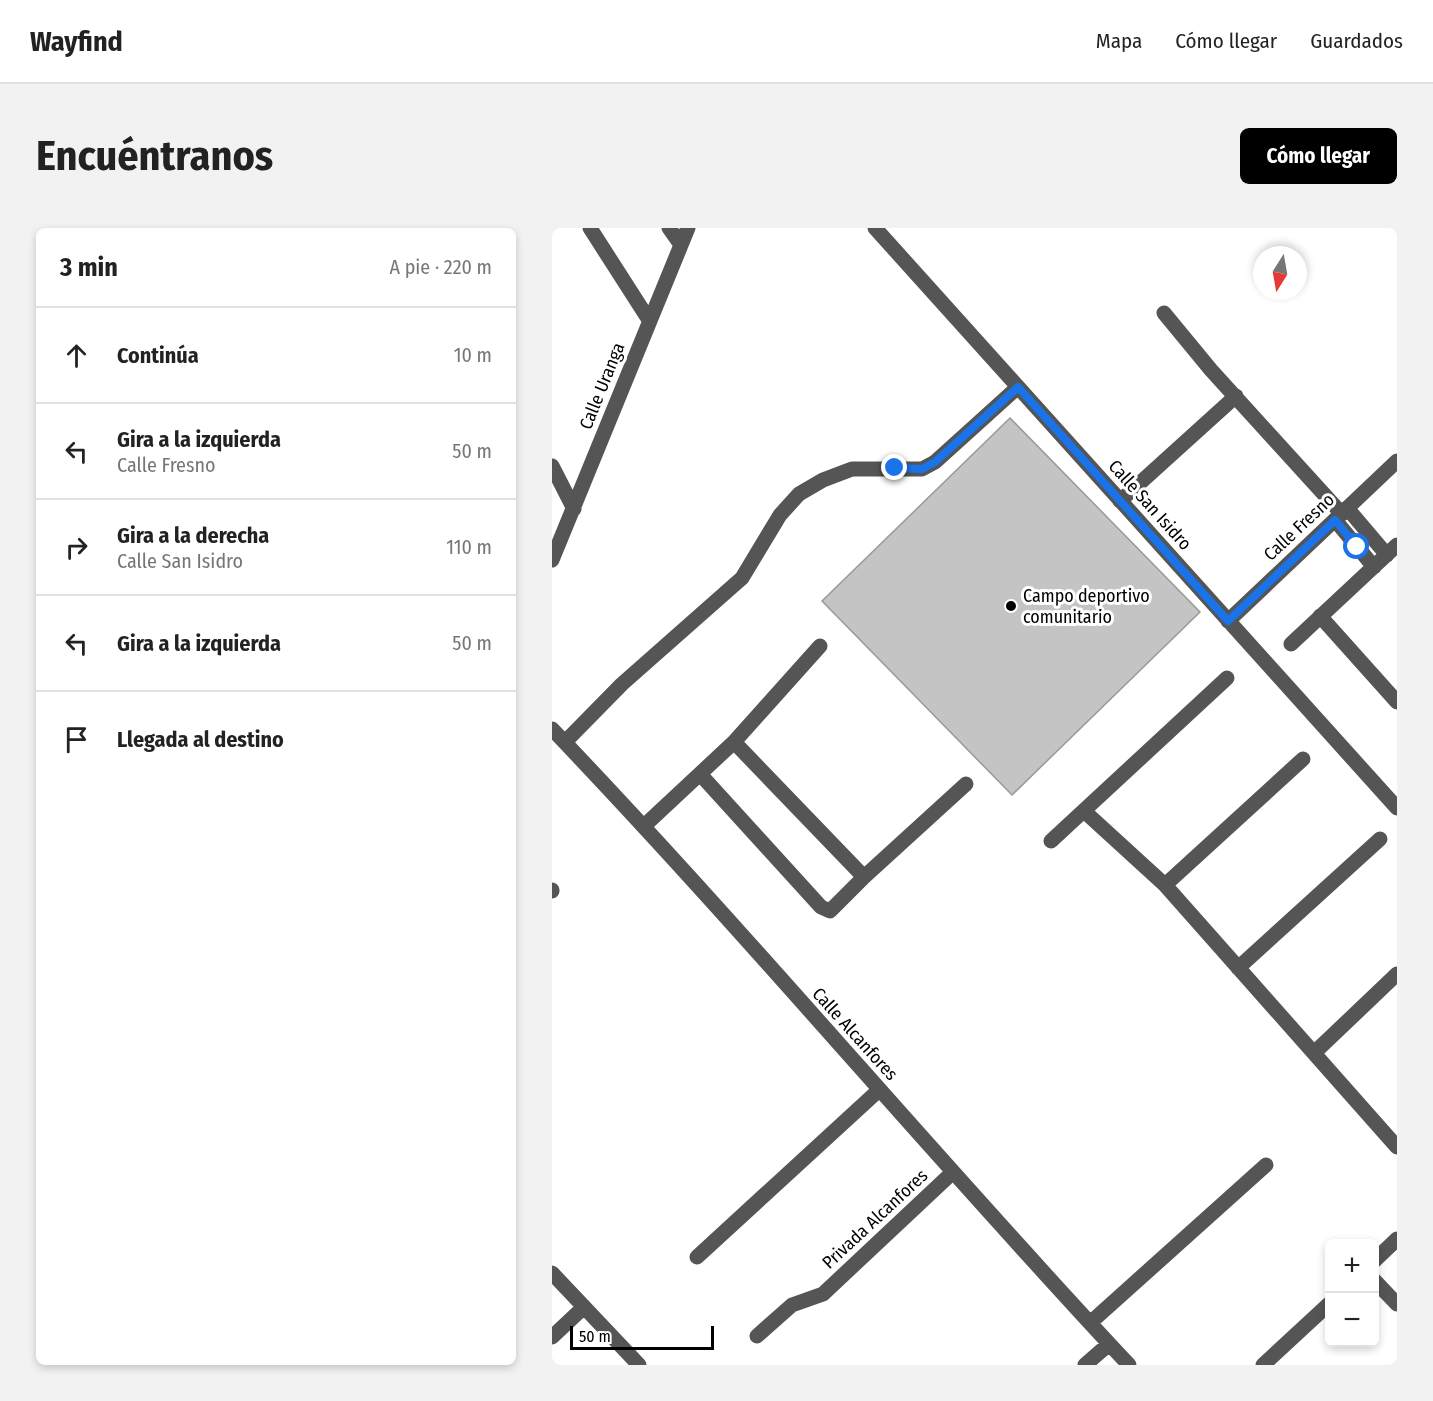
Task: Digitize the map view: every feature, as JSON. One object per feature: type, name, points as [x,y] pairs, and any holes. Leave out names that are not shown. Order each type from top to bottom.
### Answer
[{"type":"street","points":[[590,228],[649,320]]},
{"type":"street","points":[[669,228],[681,245]]},
{"type":"street","name":"Calle Uranga","points":[[552,560],[688,228]]},
{"type":"street","name":"Calle San Isidro","points":[[881,230],[1018,387],[1397,808]]},
{"type":"street","points":[[1164,313],[1211,370],[1341,514],[1374,567]]},
{"type":"street","points":[[565,742],[622,684],[742,578],[780,514],[799,494],[823,480],[852,469],[922,469],[935,462],[1018,387]]},
{"type":"street","points":[[1120,501],[1236,396]]},
{"type":"street","name":"Calle Fresno","points":[[1228,621],[1397,461]]},
{"type":"street","points":[[552,466],[574,509]]},
{"type":"street","points":[[1291,644],[1392,550],[1341,514]]},
{"type":"street","points":[[1320,616],[1397,702]]},
{"type":"street","points":[[644,826],[734,742],[820,646]]},
{"type":"street","points":[[1052,840],[1227,678]]},
{"type":"street","name":"Calle Alcanfores","points":[[552,729],[644,826],[879,1090],[1129,1365]]},
{"type":"street","points":[[734,742],[864,877]]},
{"type":"street","points":[[1165,885],[1303,759]]},
{"type":"street","points":[[700,774],[821,906],[830,911],[966,784]]},
{"type":"street","points":[[1084,811],[1165,885],[1314,1053],[1394,1137]]},
{"type":"street","points":[[1238,968],[1380,839]]},
{"type":"street","points":[[1314,1053],[1397,974]]},
{"type":"street","points":[[697,1257],[879,1090]]},
{"type":"street","points":[[1090,1323],[1266,1165]]},
{"type":"street","name":"Privada Alcanfores","points":[[757,1336],[792,1305],[823,1294],[953,1172]]},
{"type":"street","points":[[1379,1256],[1397,1239]]},
{"type":"street","points":[[552,1273],[639,1365]]},
{"type":"street","points":[[1379,1285],[1397,1304]]},
{"type":"street","points":[[552,1336],[584,1307]]},
{"type":"street","points":[[1263,1365],[1325,1307]]},
{"type":"street","points":[[1085,1365],[1110,1344]]},
{"type":"building","name":"Campo deportivo comunitario","points":[[1010,418],[1200,612],[1012,795],[822,601]]},
{"type":"place","name":"Campo deportivo comunitario","points":[[1011,606]]},
{"type":"route","points":[[895,468],[922,469],[935,462],[1018,387],[1228,621],[1335,520],[1357,547]]}]
